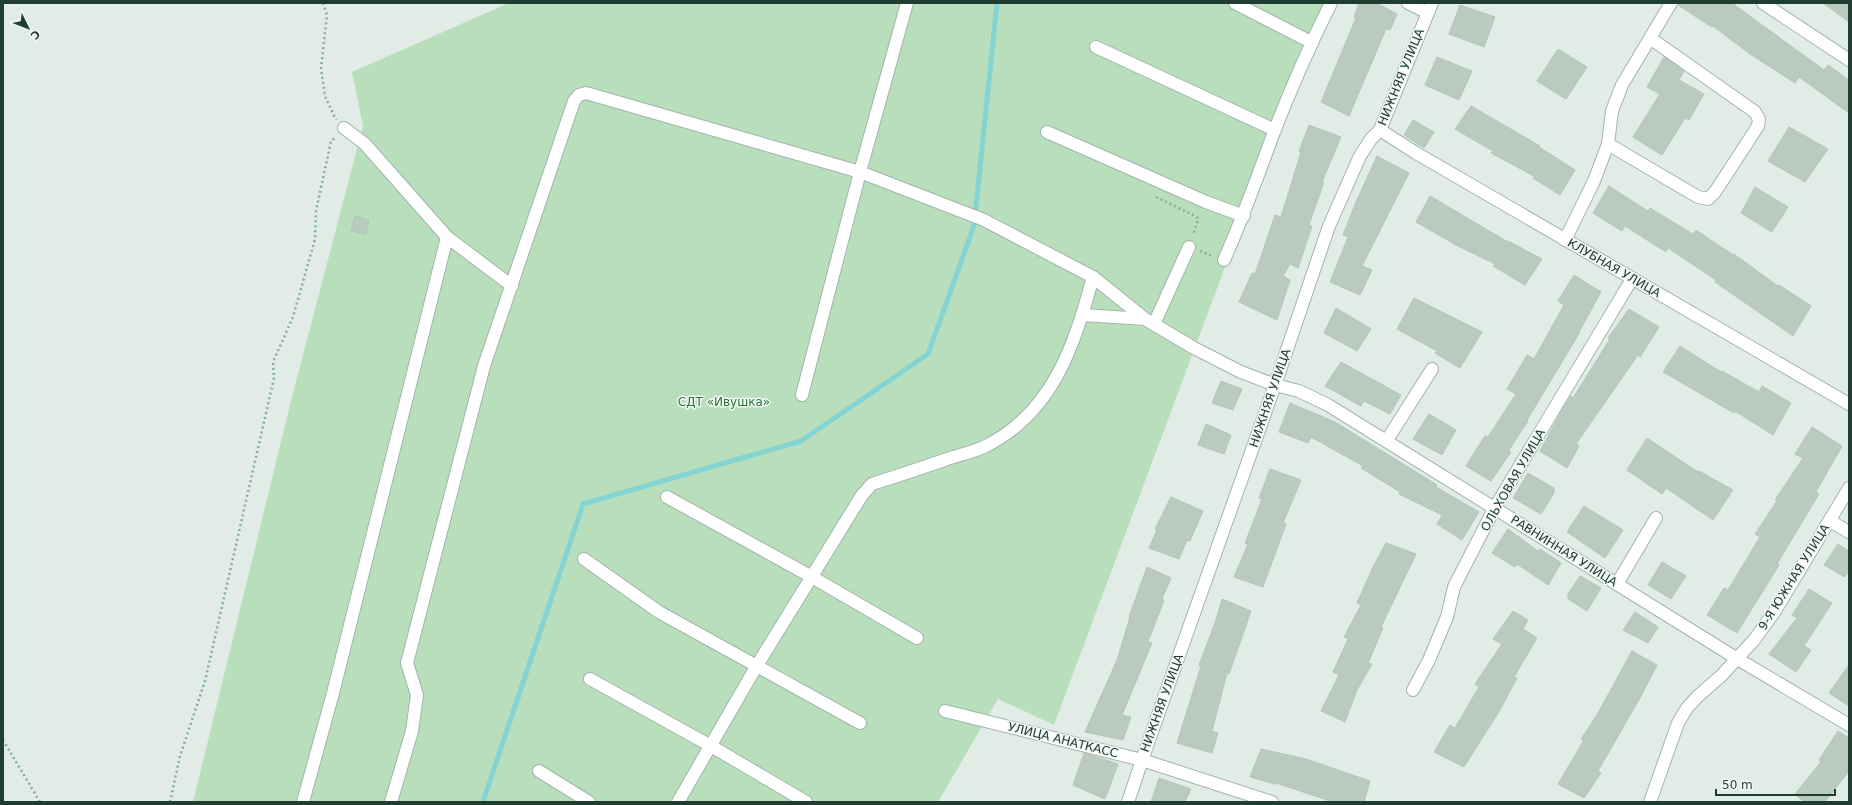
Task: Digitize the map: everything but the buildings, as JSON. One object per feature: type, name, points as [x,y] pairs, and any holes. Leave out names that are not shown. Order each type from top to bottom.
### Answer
[{"type":"street","points":[[802,395],[860,172],[907,3]]},
{"type":"street","points":[[1235,3],[1311,42]]},
{"type":"street","points":[[1224,260],[1244,216],[1275,130],[1311,42],[1331,3]]},
{"type":"street","points":[[1408,3],[1430,8]]},
{"type":"street","points":[[1565,240],[1594,181],[1608,144],[1612,110],[1622,86],[1671,3]]},
{"type":"street","points":[[1763,3],[1849,60]]},
{"type":"street","name":"НИЖНЯЯ УЛИЦА","points":[[1128,802],[1275,385],[1329,226],[1360,156],[1371,139],[1380,130],[1430,8]]},
{"type":"street","points":[[1608,144],[1698,196],[1708,199],[1715,192],[1758,126],[1759,119],[1756,112],[1650,38]]},
{"type":"street","points":[[1096,47],[1275,130]]},
{"type":"street","name":"РАВНИННАЯ УЛИЦА","points":[[512,286],[574,102],[579,95],[586,93],[860,172],[984,220],[1093,277],[1149,322],[1201,352],[1241,372],[1275,385],[1299,391],[1328,404],[1494,509],[1736,658],[1849,725]]},
{"type":"street","points":[[344,128],[365,144],[447,237],[512,286],[484,366],[407,663],[416,695],[416,702],[412,731],[391,802]]},
{"type":"street","name":"КЛУБНАЯ УЛИЦА","points":[[1380,130],[1416,153],[1849,404]]},
{"type":"street","points":[[1047,132],[1206,202],[1244,216]]},
{"type":"street","points":[[303,802],[333,693],[447,237]]},
{"type":"street","points":[[1083,315],[1149,322],[1188,247]]},
{"type":"street","points":[[678,802],[756,667],[862,495],[872,484],[984,447],[1009,431],[1032,411],[1050,390],[1060,372],[1083,315],[1093,277]]},
{"type":"street","name":"ОЛЬХОВАЯ УЛИЦА","points":[[1413,690],[1429,660],[1447,618],[1454,587],[1494,509],[1632,279]]},
{"type":"street","points":[[1387,440],[1432,369]]},
{"type":"street","name":"9-Я ЮЖНАЯ УЛИЦА","points":[[1650,802],[1678,723],[1687,708],[1721,676],[1754,640],[1775,611],[1849,488]]},
{"type":"street","points":[[667,497],[812,577],[917,638]]},
{"type":"street","points":[[1617,584],[1656,518]]},
{"type":"street","points":[[1830,520],[1849,532]]},
{"type":"street","points":[[584,559],[659,612],[756,667],[860,723]]},
{"type":"street","points":[[590,679],[806,802]]},
{"type":"street","name":"УЛИЦА АНАТКАСС","points":[[945,710],[1142,760],[1272,802]]},
{"type":"street","points":[[539,771],[589,802]]},
{"type":"path","points":[[170,802],[180,756],[205,681],[274,378],[273,362],[292,317],[315,240],[316,211],[331,141],[344,128],[333,117],[325,96],[321,68],[327,15],[323,3]]},
{"type":"path","points":[[1155,196],[1197,217],[1198,220],[1188,247],[1224,260]]},
{"type":"path","points":[[3,740],[40,802]]},
{"type":"green space","name":"СДТ «Ивушка»","points":[[509,3],[1331,3],[1244,216],[1054,725],[998,699],[938,802],[193,802],[291,401],[363,126],[352,72]]},
{"type":"waterway","points":[[483,802],[583,504],[801,441],[928,354],[974,226],[997,3]]}]
